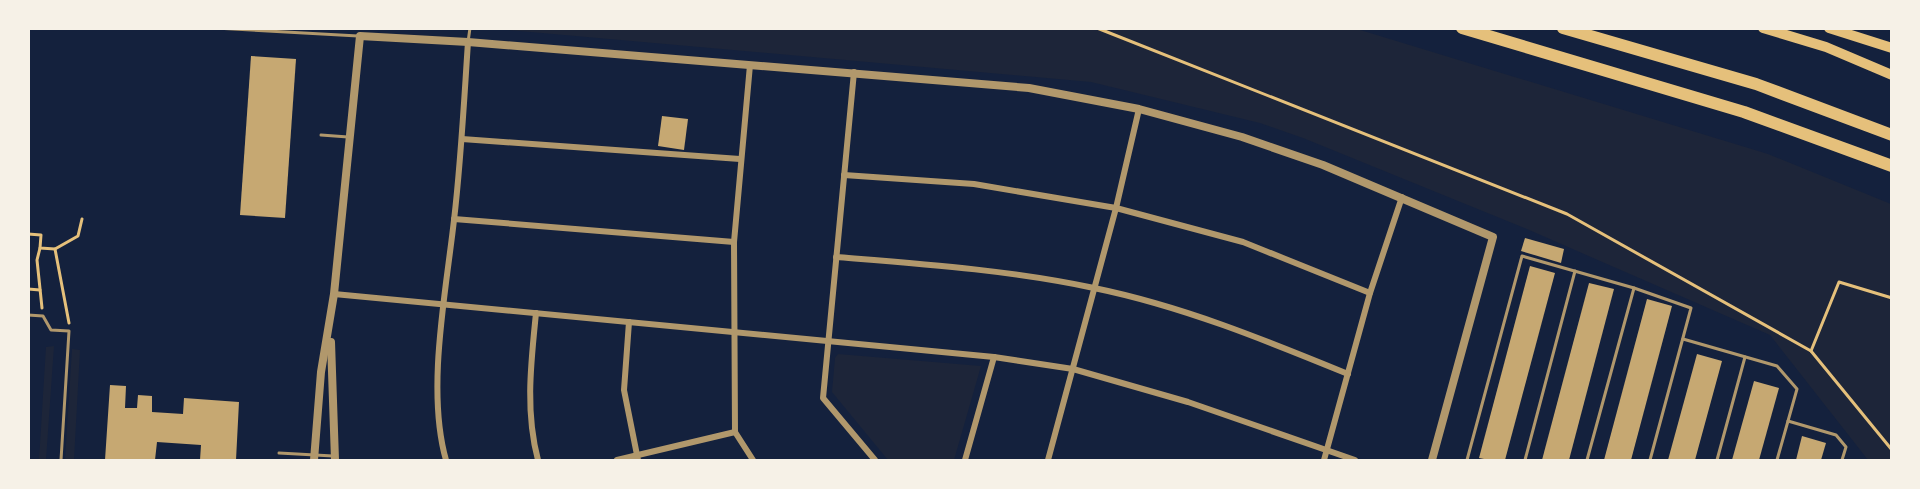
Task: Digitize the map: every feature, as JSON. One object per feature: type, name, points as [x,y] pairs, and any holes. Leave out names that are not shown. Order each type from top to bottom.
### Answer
[{"type":"highway","points":[[1461,28],[1744,112],[1892,166]]},
{"type":"highway","points":[[1563,28],[1756,84],[1892,135]]},
{"type":"main road","points":[[1763,28],[1826,47],[1892,75]]},
{"type":"main road","points":[[1829,28],[1892,48]]},
{"type":"street","points":[[315,458],[321,372],[334,294],[348,137],[360,36],[468,42],[854,72],[1029,88],[1139,109],[1242,137],[1323,165],[1493,237],[1432,460]]},
{"type":"street","points":[[446,460],[441,443],[438,376],[462,139],[468,42]]},
{"type":"street","points":[[750,65],[734,242],[734,333],[735,432],[753,460]]},
{"type":"street","points":[[854,72],[823,398],[875,460]]},
{"type":"street","points":[[1048,460],[1116,208],[1139,109]]},
{"type":"street","points":[[462,139],[740,159]]},
{"type":"street","points":[[844,175],[974,184],[1116,208],[1243,243],[1370,293]]},
{"type":"street","points":[[1324,460],[1370,293],[1402,197]]},
{"type":"street","points":[[454,219],[734,242]]},
{"type":"street","points":[[836,257],[969,267],[1095,288],[1221,322],[1348,374]]},
{"type":"street","points":[[334,294],[828,343],[994,357],[1073,369],[1188,402],[1355,460]]},
{"type":"street","points":[[536,313],[529,395],[532,438],[538,460]]},
{"type":"street","points":[[629,322],[624,390],[637,457]]},
{"type":"street","points":[[330,327],[335,458]]},
{"type":"street","points":[[965,460],[994,357]]},
{"type":"street","points":[[617,460],[735,432]]},
{"type":"lane","points":[[215,28],[360,36]]},
{"type":"lane","points":[[468,42],[470,28]]},
{"type":"lane","points":[[321,135],[348,137]]},
{"type":"lane","points":[[1467,460],[1522,256],[1634,288],[1691,308],[1650,460]]},
{"type":"lane","points":[[1525,460],[1575,271]]},
{"type":"lane","points":[[1587,460],[1634,288]]},
{"type":"lane","points":[[28,315],[43,316],[51,330],[69,331],[62,460]]},
{"type":"lane","points":[[1683,339],[1777,366],[1797,389],[1777,460]]},
{"type":"lane","points":[[1717,460],[1745,357]]},
{"type":"lane","points":[[1788,421],[1836,435],[1846,447],[1842,460]]},
{"type":"lane","points":[[279,453],[335,458]]},
{"type":"path","points":[[1096,28],[1567,214],[1810,351],[1892,450]]},
{"type":"path","points":[[40,248],[55,249],[78,236],[82,219]]},
{"type":"path","points":[[28,234],[41,235],[37,260],[43,316]]},
{"type":"path","points":[[55,249],[69,320],[69,331]]},
{"type":"path","points":[[1810,351],[1839,282],[1892,298]]},
{"type":"path","points":[[28,289],[40,290]]},
{"type":"shaded area","points":[[498,29],[1357,29],[1768,154],[1891,204],[1891,460],[1868,460],[1770,335],[1522,227],[1303,138],[1260,123],[1091,82]]},
{"type":"shaded area","points":[[54,346],[46,460],[39,460],[46,347]]},
{"type":"shaded area","points":[[72,349],[80,350],[74,460],[65,460]]},
{"type":"shaded area","points":[[838,354],[981,366],[954,460],[888,460],[832,392],[835,358]]},
{"type":"building","points":[[251,56],[296,59],[285,218],[240,215]]},
{"type":"building","points":[[662,116],[688,119],[684,150],[658,146]]},
{"type":"building","points":[[1525,238],[1564,249],[1561,263],[1521,251]]},
{"type":"building","points":[[1530,266],[1555,273],[1505,460],[1479,458]]},
{"type":"building","points":[[1589,283],[1614,289],[1569,460],[1542,460]]},
{"type":"building","points":[[1647,299],[1672,306],[1631,460],[1604,460]]},
{"type":"building","points":[[1697,354],[1722,361],[1695,460],[1668,460]]},
{"type":"building","points":[[1754,381],[1779,388],[1759,460],[1732,460]]},
{"type":"building","points":[[110,385],[126,386],[125,408],[137,408],[138,395],[152,396],[152,412],[183,414],[184,398],[239,402],[236,460],[200,460],[201,445],[157,442],[155,460],[105,460]]},
{"type":"building","points":[[1802,436],[1826,443],[1821,460],[1796,460]]}]
